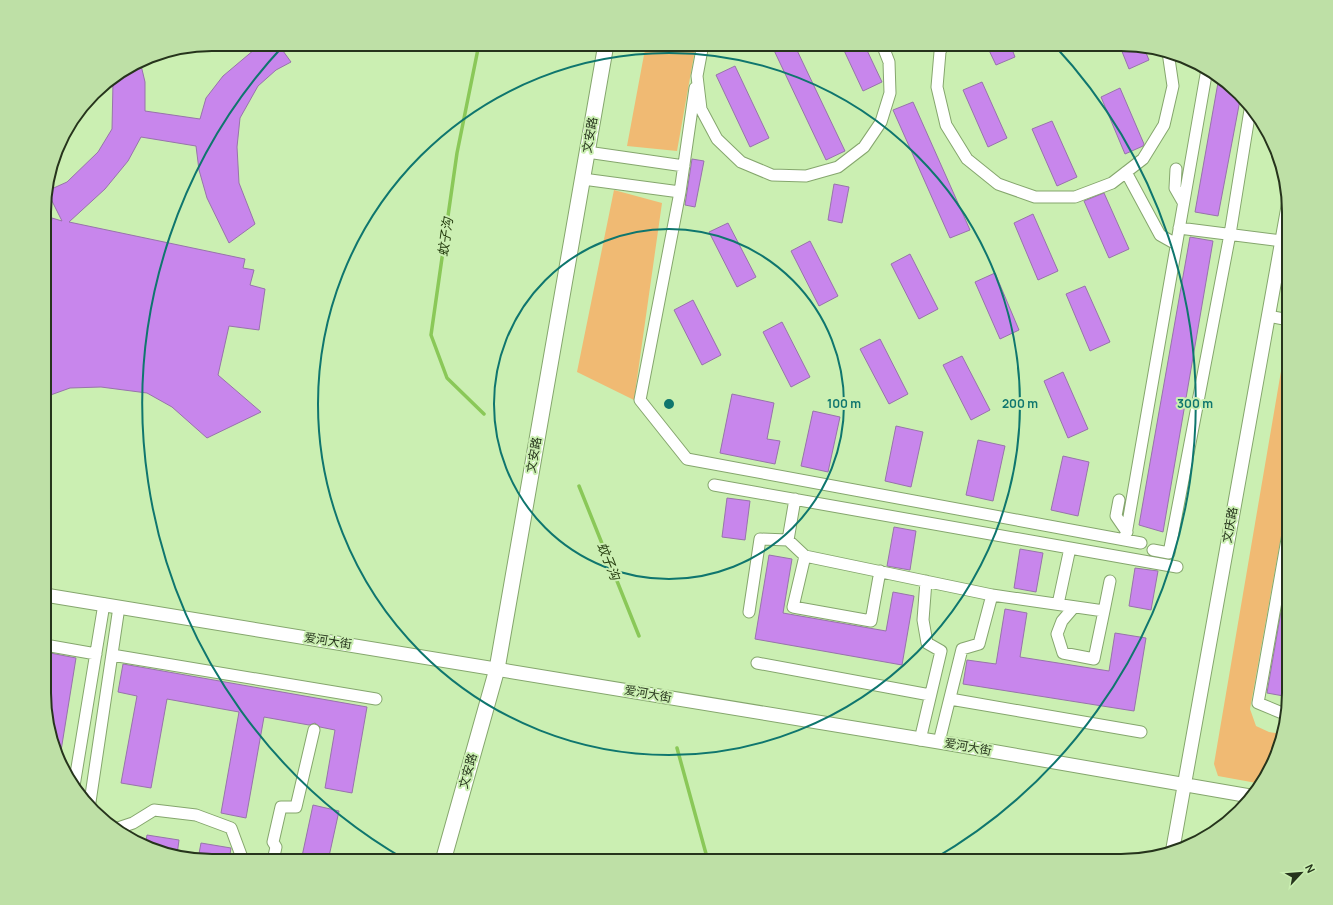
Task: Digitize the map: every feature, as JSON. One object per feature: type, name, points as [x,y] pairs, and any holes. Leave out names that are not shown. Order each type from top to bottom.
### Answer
[{"type":"main road","name":"文安路","points":[[446,854],[497,668],[605,51]]},
{"type":"street","points":[[702,51],[697,76],[680,192],[640,400],[687,459],[1126,536],[1141,543]]},
{"type":"street","points":[[697,76],[701,109],[717,139],[741,162],[772,175],[806,176],[838,167],[864,146],[881,122],[890,93],[889,62],[885,51]]},
{"type":"street","points":[[940,51],[937,87],[946,125],[967,159],[998,184],[1035,197],[1075,197],[1112,184],[1143,159],[1164,125],[1172,86],[1169,58]]},
{"type":"street","points":[[1126,536],[1206,75]]},
{"type":"street","points":[[1152,550],[1170,553],[1230,234],[1249,114]]},
{"type":"street","points":[[587,152],[684,166]]},
{"type":"street","points":[[1176,169],[1175,188],[1183,202]]},
{"type":"street","points":[[1126,172],[1160,235],[1176,244]]},
{"type":"street","points":[[583,179],[680,192]]},
{"type":"street","points":[[1179,228],[1282,241]]},
{"type":"street","name":"文庆路","points":[[1173,845],[1183,784],[1282,241]]},
{"type":"street","points":[[1268,316],[1282,319]]},
{"type":"street","points":[[714,485],[1177,567]]},
{"type":"street","points":[[788,540],[795,499]]},
{"type":"street","points":[[1119,500],[1116,516],[1126,536]]},
{"type":"street","points":[[749,612],[760,539],[788,540],[805,556],[992,595],[1104,611]]},
{"type":"street","points":[[1058,604],[1070,548]]},
{"type":"street","points":[[805,556],[793,607],[872,621],[880,571]]},
{"type":"street","points":[[1281,713],[1258,703],[1282,568]]},
{"type":"street","points":[[920,740],[941,651],[927,643],[923,620],[926,581]]},
{"type":"street","points":[[1074,607],[1062,621],[1057,634],[1063,653],[1094,659],[1110,582]]},
{"type":"street","name":"爱河大街","points":[[51,595],[939,742],[1245,795]]},
{"type":"street","points":[[939,742],[962,649],[979,644],[992,595]]},
{"type":"street","points":[[75,778],[104,604]]},
{"type":"street","points":[[91,798],[119,607]]},
{"type":"street","points":[[51,646],[96,654]]},
{"type":"street","points":[[112,655],[376,699]]},
{"type":"street","points":[[756,663],[930,695]]},
{"type":"street","points":[[950,699],[1141,732]]},
{"type":"street","points":[[274,854],[276,847],[273,842],[281,807],[296,808],[314,730]]},
{"type":"street","points":[[122,827],[133,823],[154,810],[196,815],[231,828],[241,854]]},
{"type":"shaded area","points":[[645,51],[695,51],[677,151],[627,146]]},
{"type":"shaded area","points":[[614,190],[662,203],[634,400],[577,372]]},
{"type":"shaded area","points":[[1282,365],[1282,531],[1250,709],[1256,726],[1269,732],[1277,733],[1270,755],[1255,783],[1218,776],[1214,764]]},
{"type":"building","points":[[253,51],[283,51],[291,62],[276,70],[258,86],[240,118],[237,147],[239,183],[255,224],[229,243],[207,198],[199,170],[196,146],[141,137],[128,161],[105,189],[69,222],[245,259],[243,268],[254,270],[250,285],[265,289],[259,330],[229,326],[218,375],[261,412],[207,438],[172,407],[147,393],[101,387],[70,388],[51,395],[51,224],[52,218],[62,221],[51,199],[52,189],[67,182],[98,152],[112,129],[113,85],[122,78],[142,68],[145,82],[145,111],[200,119],[206,98],[223,76]]},
{"type":"building","points":[[774,51],[797,51],[845,151],[826,160]]},
{"type":"building","points":[[844,51],[867,51],[882,82],[863,91]]},
{"type":"building","points":[[989,51],[1013,51],[1015,57],[996,65]]},
{"type":"building","points":[[1122,51],[1146,53],[1149,60],[1129,69]]},
{"type":"building","points":[[735,66],[769,138],[750,147],[716,75]]},
{"type":"building","points":[[982,82],[1007,138],[988,147],[963,90]]},
{"type":"building","points":[[1218,83],[1239,103],[1218,216],[1195,212]]},
{"type":"building","points":[[1120,88],[1144,144],[1143,146],[1125,154],[1101,97]]},
{"type":"building","points":[[913,102],[970,230],[950,238],[893,110]]},
{"type":"building","points":[[1052,121],[1077,177],[1057,186],[1032,129]]},
{"type":"building","points":[[692,159],[704,161],[695,207],[685,205]]},
{"type":"building","points":[[834,184],[849,187],[842,223],[828,220]]},
{"type":"building","points":[[1104,193],[1129,249],[1109,258],[1084,201]]},
{"type":"building","points":[[1033,214],[1058,271],[1038,280],[1014,223]]},
{"type":"building","points":[[728,223],[756,277],[737,287],[709,232]]},
{"type":"building","points":[[1190,237],[1213,241],[1163,532],[1139,525]]},
{"type":"building","points":[[810,241],[838,296],[819,306],[791,251]]},
{"type":"building","points":[[910,254],[938,309],[919,319],[891,264]]},
{"type":"building","points":[[995,273],[1019,330],[1000,339],[975,282]]},
{"type":"building","points":[[1085,286],[1110,342],[1090,351],[1066,294]]},
{"type":"building","points":[[693,300],[721,355],[702,365],[674,310]]},
{"type":"building","points":[[782,322],[810,377],[791,387],[763,332]]},
{"type":"building","points":[[880,339],[908,394],[889,404],[860,349]]},
{"type":"building","points":[[962,356],[990,410],[971,420],[943,365]]},
{"type":"building","points":[[1063,372],[1088,429],[1068,438],[1044,381]]},
{"type":"building","points":[[732,394],[774,403],[767,439],[780,441],[775,464],[720,453]]},
{"type":"building","points":[[813,411],[840,417],[828,472],[801,466]]},
{"type":"building","points":[[896,426],[923,432],[911,487],[885,481]]},
{"type":"building","points":[[978,440],[1005,446],[993,501],[966,495]]},
{"type":"building","points":[[1063,456],[1089,462],[1078,516],[1051,510]]},
{"type":"building","points":[[727,498],[750,501],[745,540],[722,537]]},
{"type":"building","points":[[894,527],[916,531],[910,570],[887,566]]},
{"type":"building","points":[[1020,549],[1043,553],[1036,592],[1014,588]]},
{"type":"building","points":[[769,555],[792,559],[783,613],[886,631],[893,592],[914,596],[902,665],[755,639]]},
{"type":"building","points":[[1135,568],[1158,571],[1151,610],[1129,606]]},
{"type":"building","points":[[1282,605],[1282,696],[1267,693]]},
{"type":"building","points":[[1005,609],[1027,613],[1020,657],[1109,671],[1115,633],[1146,638],[1134,711],[963,684],[967,660],[996,664]]},
{"type":"building","points":[[51,653],[76,658],[61,749],[56,735],[52,714]]},
{"type":"building","points":[[123,664],[367,707],[352,793],[325,788],[335,730],[320,727],[315,723],[309,725],[264,717],[246,818],[221,813],[239,712],[167,699],[151,788],[121,783],[137,696],[118,692]]},
{"type":"building","points":[[313,805],[339,811],[330,854],[302,854]]},
{"type":"building","points":[[147,835],[179,840],[178,851],[170,849],[146,840]]},
{"type":"building","points":[[201,843],[231,848],[230,854],[199,854]]},
{"type":"waterway","name":"蚊子沟","points":[[478,51],[457,153],[431,335],[447,378],[484,414]]},
{"type":"waterway","name":"蚊子沟","points":[[579,486],[639,636]]},
{"type":"waterway","name":"蚊子沟","points":[[677,748],[706,854]]}]
